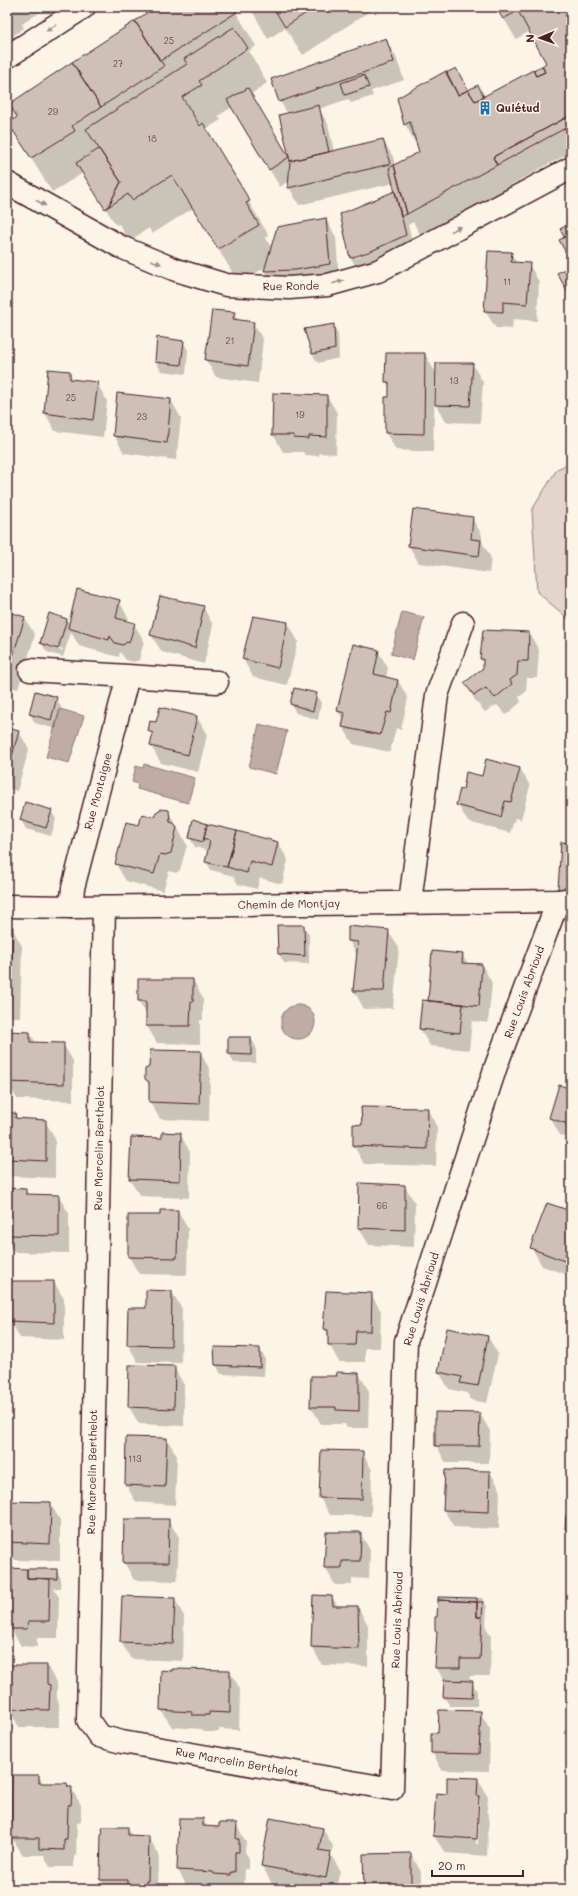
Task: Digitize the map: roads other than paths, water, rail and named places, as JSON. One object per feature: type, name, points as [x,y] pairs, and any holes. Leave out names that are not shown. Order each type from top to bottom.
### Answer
[{"type":"street","points":[[7,57],[84,7]]},
{"type":"street","name":"Rue Ronde","points":[[7,183],[121,247],[176,270],[226,284],[289,288],[328,285],[378,271],[571,168]]},
{"type":"street","points":[[410,902],[437,695],[463,624]]},
{"type":"street","points":[[30,670],[217,682]]},
{"type":"street","name":"Rue Montaigne","points":[[71,907],[73,888],[128,676]]},
{"type":"street","name":"Chemin de Montjay","points":[[7,906],[104,907],[564,900]]},
{"type":"street","name":"Rue Louis Abrioud","points":[[392,1789],[406,1341],[496,1066],[564,900]]},
{"type":"street","name":"Rue Marcelin Berthelot","points":[[104,907],[88,1720],[99,1736],[115,1740],[392,1789]]},
{"type":"place","name":"Quiétud","points":[[485,108]]}]
